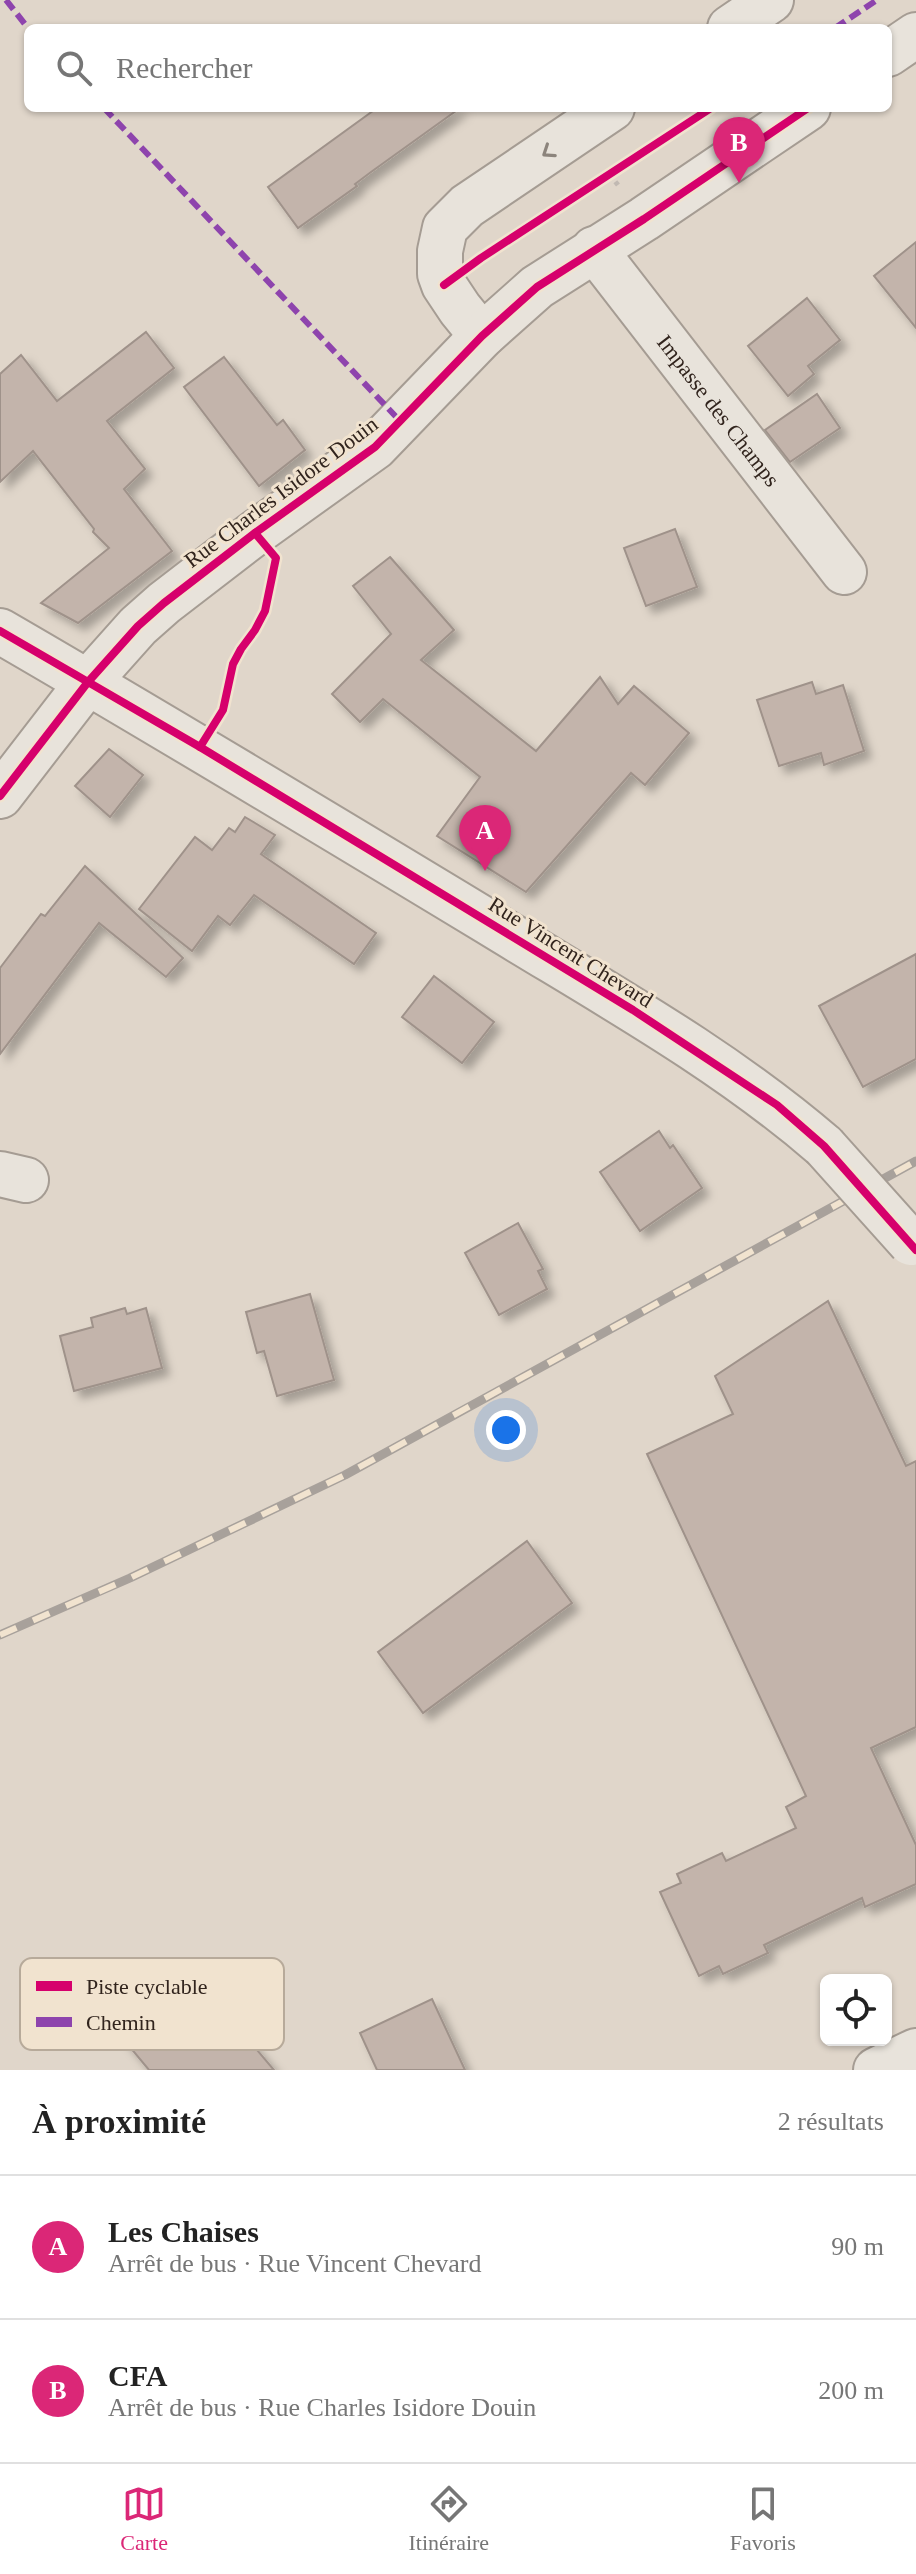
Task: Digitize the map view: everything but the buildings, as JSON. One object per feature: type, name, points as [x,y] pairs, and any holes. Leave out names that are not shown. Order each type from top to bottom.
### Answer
[{"type":"street","points":[[736,24],[771,0]]},
{"type":"street","points":[[892,51],[916,35]]},
{"type":"street","points":[[482,336],[460,309],[440,274],[440,251],[445,228],[467,206],[606,112]]},
{"type":"street","name":"Rue Charles Isidore Douin","points":[[0,796],[88,682],[138,626],[164,603],[375,447],[482,336],[537,287],[802,112]]},
{"type":"street","name":"Impasse des Champs","points":[[594,249],[844,572]]},
{"type":"street","name":"Rue Vincent Chevard","points":[[0,631],[200,747],[633,1010],[777,1105],[824,1146],[913,1246]]},
{"type":"street","points":[[876,2070],[916,2051]]},
{"type":"path","points":[[200,747],[223,710],[233,664],[265,611],[276,558],[255,533]]},
{"type":"railway","points":[[0,1635],[130,1578],[345,1475],[916,1161]]},
{"type":"marked path","points":[[6,0],[25,24]]},
{"type":"marked path","points":[[841,24],[877,0]]},
{"type":"marked path","points":[[108,112],[401,422]]},
{"type":"cycle path","points":[[444,285],[705,112]]},
{"type":"cycle path","points":[[0,796],[88,682],[138,626],[164,603],[375,447],[482,336],[537,287],[802,112]]},
{"type":"cycle path","points":[[200,747],[223,710],[233,664],[265,611],[276,558],[255,533]]},
{"type":"cycle path","points":[[0,631],[200,747],[633,1010],[777,1105],[824,1146],[916,1250]]},
{"type":"place","name":"CFA","points":[[739,183]]},
{"type":"place","name":"Les Chaises","points":[[485,871]]}]
